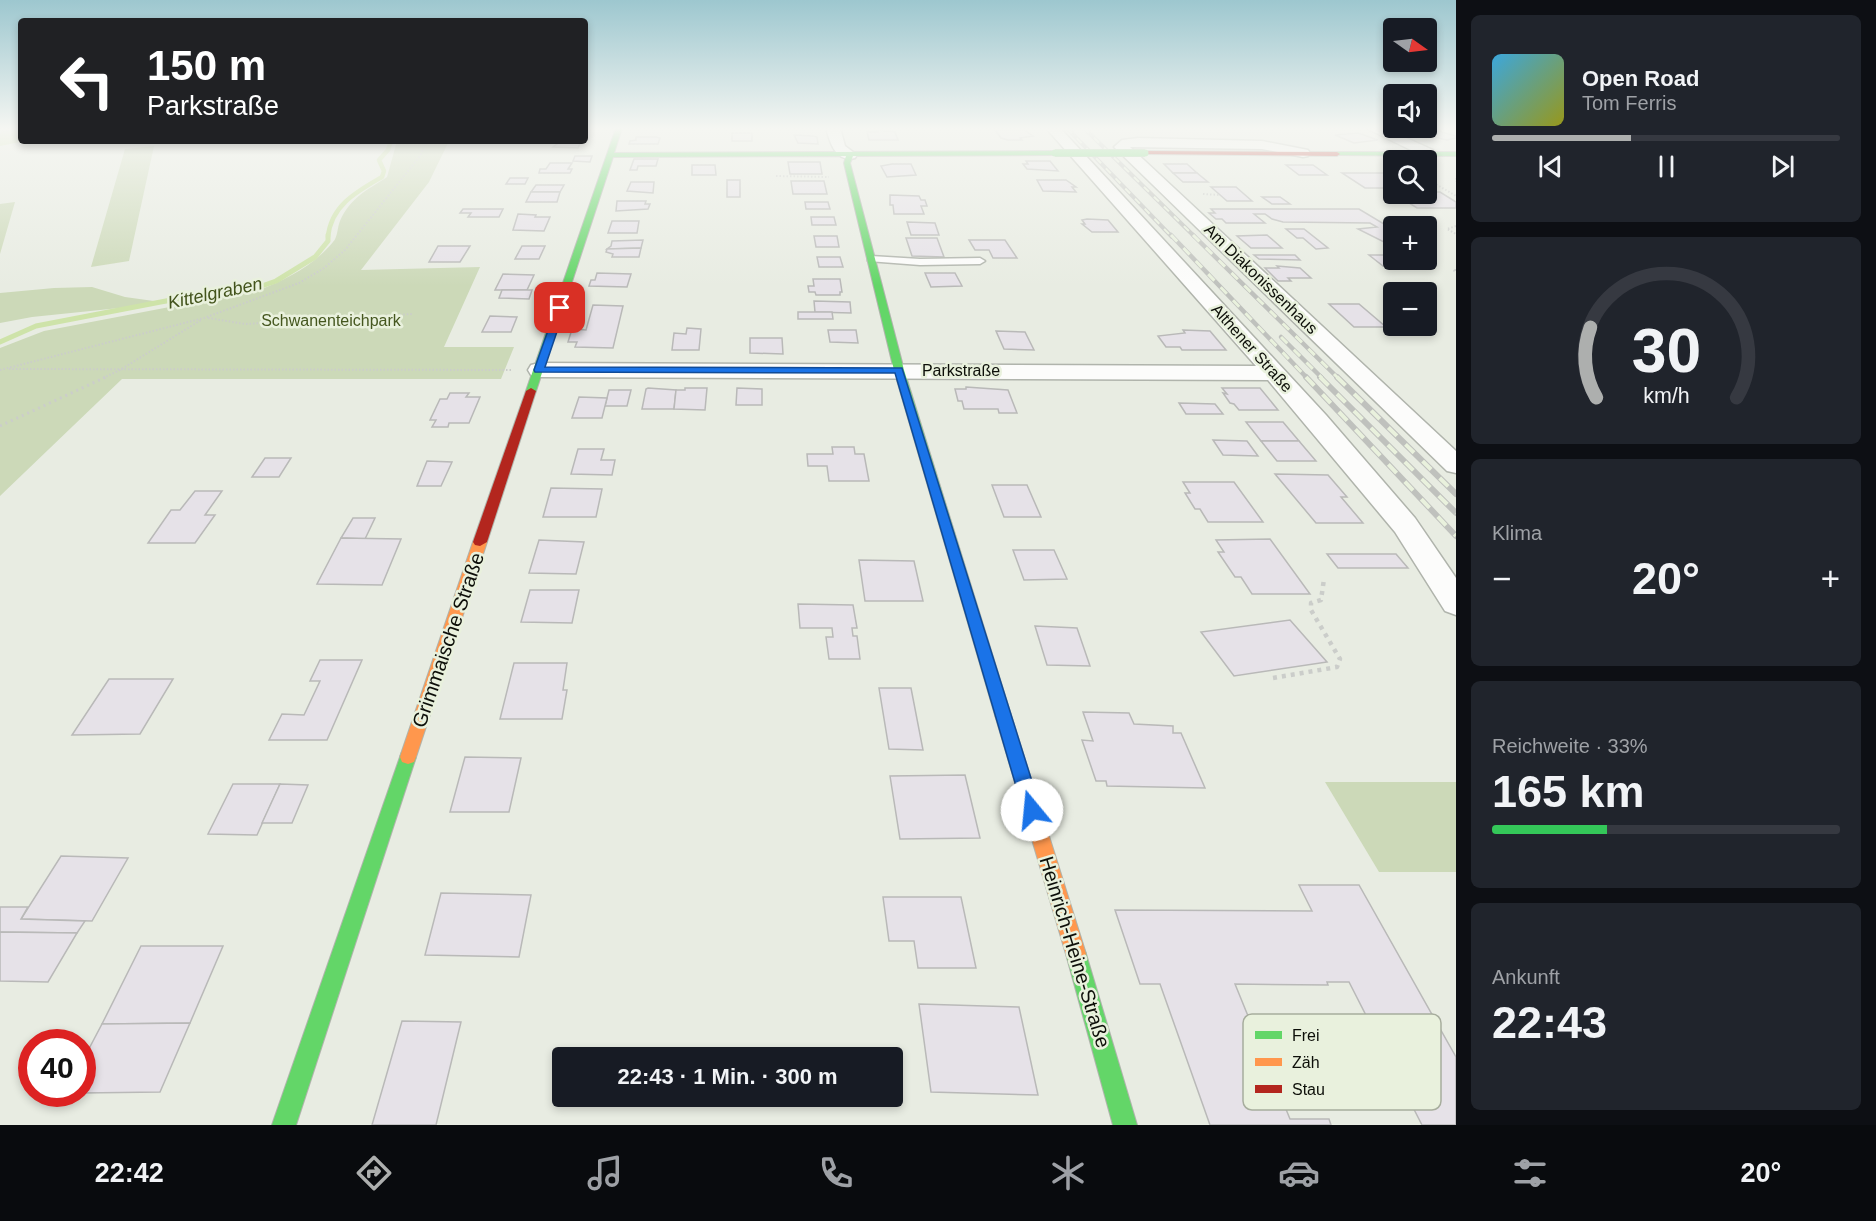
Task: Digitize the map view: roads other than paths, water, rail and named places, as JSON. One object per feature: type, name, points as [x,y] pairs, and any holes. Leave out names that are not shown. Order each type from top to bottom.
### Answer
[{"type":"street","name":"Grimmaische Straße","points":[[284,1125],[603,180]]},
{"type":"street","name":"Heinrich-Heine-Straße","points":[[851,180],[899,370],[1092,1008],[1125,1125]]},
{"type":"street","name":"Althener Straße","points":[[1100,180],[1275,373],[1405,525],[1449,590]]},
{"type":"street","name":"Am Diakonissenhaus","points":[[1156,180],[1456,465]]},
{"type":"street","name":"Parkstraße","points":[[539,370],[1275,373]]},
{"type":"lane","points":[[871,259],[920,262],[980,261]]},
{"type":"waterway","name":"Kittelgraben","points":[[328,237],[334,216],[340,208],[347,200],[376,180]]},
{"type":"waterway","name":"Kittelgraben","points":[[0,342],[36,326],[171,300],[256,288],[276,281],[315,257],[328,241],[328,237]]},
{"type":"railway","points":[[1118,180],[1172,237]]},
{"type":"railway","points":[[1137,180],[1195,237]]},
{"type":"railway","points":[[1171,235],[1307,378]]},
{"type":"railway","points":[[1193,235],[1338,378]]},
{"type":"railway","points":[[1281,337],[1322,378]]},
{"type":"railway","points":[[1306,377],[1456,536]]},
{"type":"railway","points":[[1320,377],[1456,513]]},
{"type":"railway","points":[[1337,377],[1456,494]]},
{"type":"park label","name":"Schwanenteichpark","points":[[331,320]]}]
